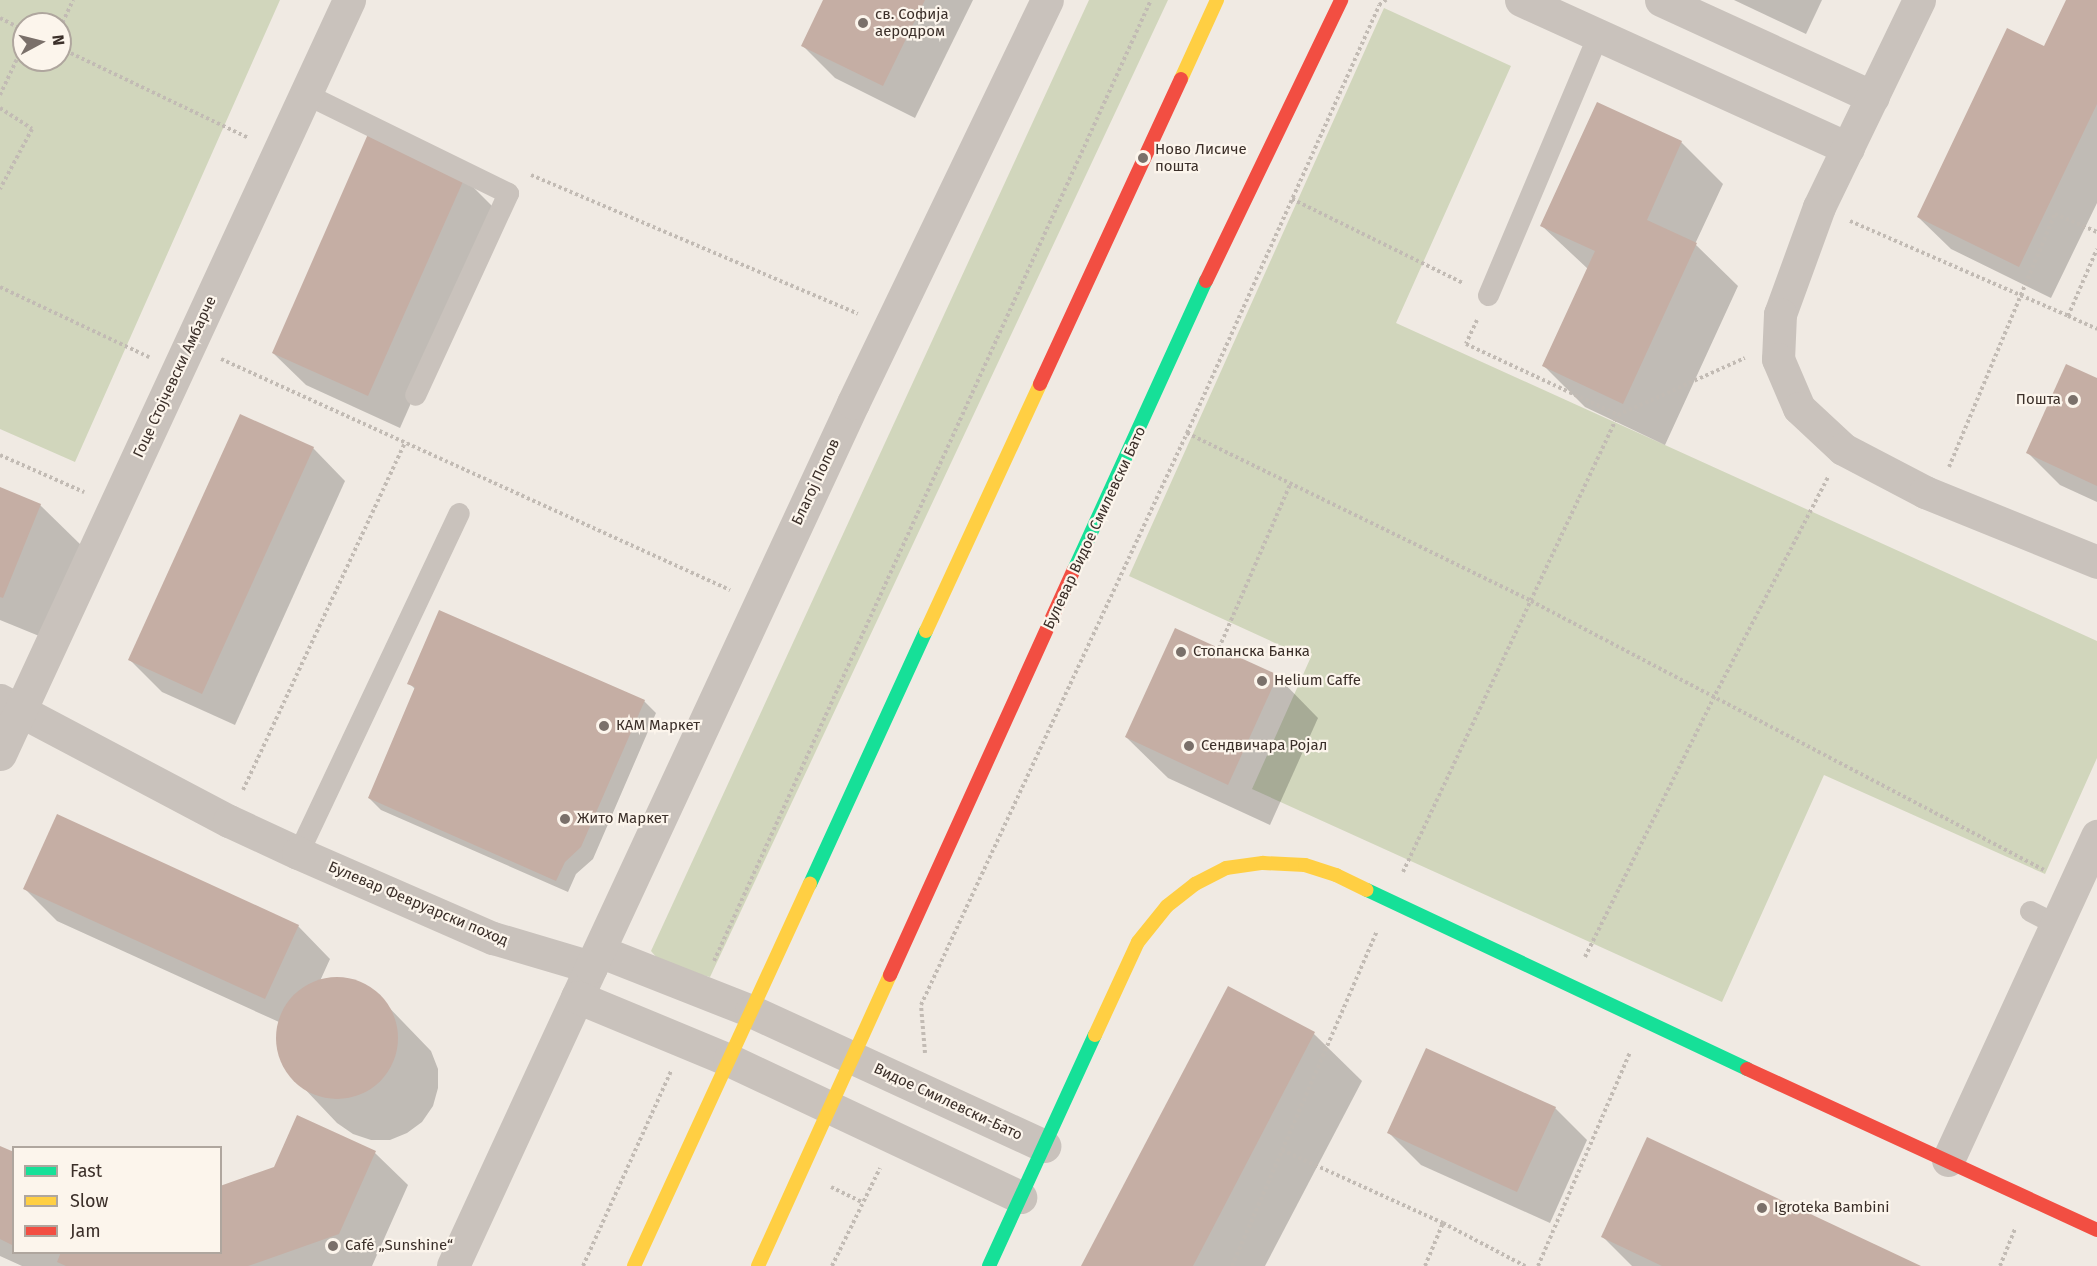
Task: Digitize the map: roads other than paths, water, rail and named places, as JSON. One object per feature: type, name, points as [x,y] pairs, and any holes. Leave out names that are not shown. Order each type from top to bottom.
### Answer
[{"type":"street","name":"Гоце Стојчевски Амбарче","points":[[0,754],[10,706],[190,345],[349,0]]},
{"type":"street","name":"Благој Попов","points":[[595,959],[889,327],[1047,0]]},
{"type":"street","points":[[634,1266],[1217,0]]},
{"type":"street","name":"Булевар Видое Смилевски Бато","points":[[758,1266],[1134,443],[1189,317],[1341,0]]},
{"type":"street","points":[[1521,0],[1848,148]]},
{"type":"street","points":[[1661,0],[1873,97]]},
{"type":"street","points":[[1919,0],[1819,207],[1780,314],[1778,359],[1799,408],[1843,449],[1925,492],[2097,562]]},
{"type":"street","name":"Булевар Февруарски поход","points":[[10,706],[229,821],[493,938],[595,959]]},
{"type":"street","points":[[1948,1160],[2043,917],[2074,886],[2097,836]]},
{"type":"street","points":[[989,1266],[1138,942],[1167,906],[1195,884],[1226,868],[1263,863],[1305,865],[1336,875],[1644,1021],[1725,1052],[2097,1230]]},
{"type":"street","points":[[453,1266],[595,959],[751,1011],[852,1058]]},
{"type":"street","points":[[577,997],[729,1060],[1020,1197]]},
{"type":"street","name":"Видое Смилевски-Бато","points":[[852,1058],[1044,1146]]},
{"type":"lane","points":[[1488,295],[1598,35]]},
{"type":"lane","points":[[306,94],[508,193],[415,395]]},
{"type":"lane","points":[[298,853],[459,513]]},
{"type":"place","name":"св. Софија аеродром","points":[[863,23]]},
{"type":"place","name":"Ново Лисиче пошта","points":[[1143,158]]},
{"type":"place","name":"Пошта","points":[[2073,400]]},
{"type":"place","name":"Стопанска Банка","points":[[1181,652]]},
{"type":"place","name":"Helium Caffe","points":[[1262,681]]},
{"type":"place","name":"КАМ Маркет","points":[[604,726]]},
{"type":"place","name":"Сендвичара Ројал","points":[[1189,746]]},
{"type":"place","name":"Жито Маркет","points":[[565,819]]},
{"type":"place","name":"Igroteka Bambini","points":[[1762,1208]]},
{"type":"place","name":"Café „Sunshine“","points":[[333,1246]]}]
